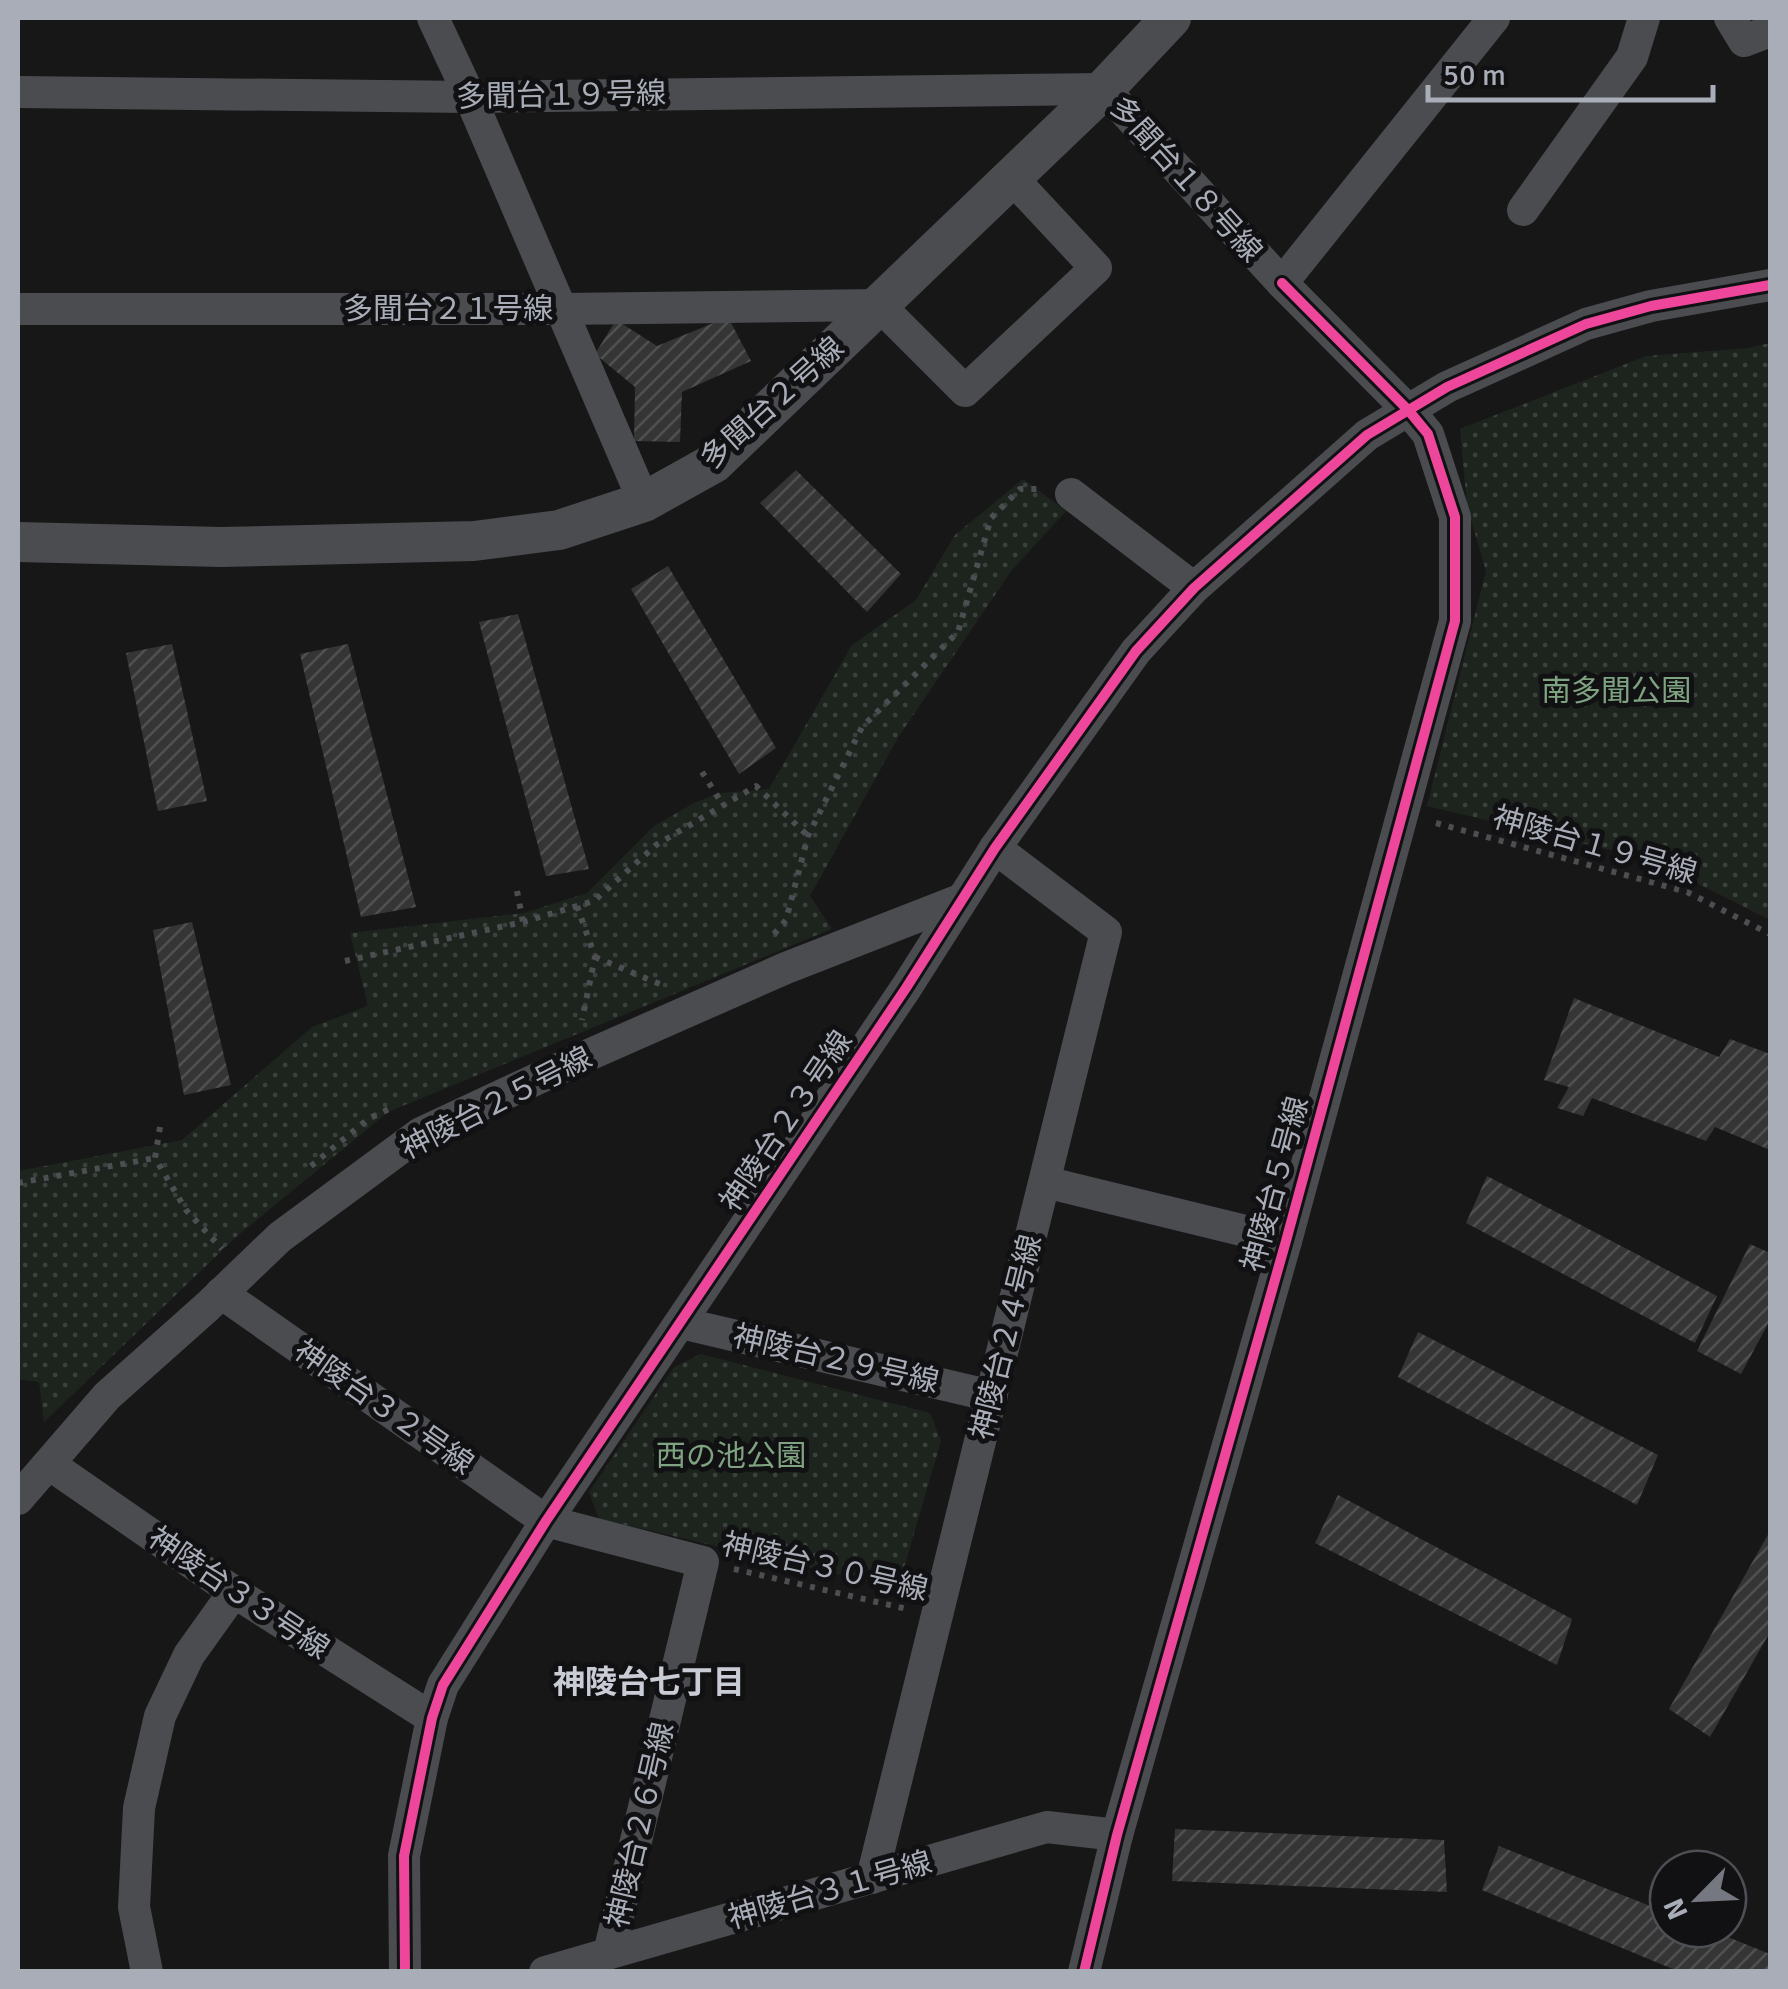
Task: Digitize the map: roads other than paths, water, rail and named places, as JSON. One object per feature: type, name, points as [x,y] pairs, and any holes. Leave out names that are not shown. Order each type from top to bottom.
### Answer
[{"type":"street","points":[[433,18],[644,502]]},
{"type":"street","name":"多聞台２号線","points":[[18,542],[221,547],[474,541],[559,530],[644,502],[714,463],[1104,89],[1171,18]]},
{"type":"street","name":"多聞台１８号線","points":[[1104,89],[1282,284],[1494,18]]},
{"type":"street","points":[[1523,210],[1632,57],[1644,18]]},
{"type":"street","points":[[1730,18],[1744,41],[1770,31]]},
{"type":"street","name":"多聞台１９号線","points":[[18,92],[470,96],[1104,89]]},
{"type":"street","points":[[879,305],[965,390],[1096,268],[1012,178]]},
{"type":"street","name":"神陵台５号線","points":[[1084,1972],[1117,1835],[1286,1241],[1454,622],[1455,517],[1428,434],[1282,284]]},
{"type":"street","name":"神陵台２３号線","points":[[405,1972],[404,1856],[432,1718],[443,1685],[546,1521],[906,988],[960,900],[1136,651],[1194,588],[1368,435],[1447,387],[1586,324],[1651,306],[1770,285]]},
{"type":"street","name":"多聞台２１号線","points":[[18,309],[879,305]]},
{"type":"street","points":[[1071,494],[1194,588]]},
{"type":"street","name":"神陵台２４号線","points":[[872,1878],[1106,932],[995,848]]},
{"type":"street","name":"神陵台２５号線","points":[[18,1499],[107,1396],[280,1237],[421,1133],[786,968],[960,900]]},
{"type":"street","points":[[1044,1182],[1286,1241]]},
{"type":"street","name":"神陵台３２号線","points":[[232,1283],[546,1521]]},
{"type":"street","name":"神陵台２９号線","points":[[680,1323],[992,1396]]},
{"type":"street","name":"神陵台３３号線","points":[[49,1464],[234,1592],[432,1718]]},
{"type":"street","name":"神陵台２６号線","points":[[546,1521],[702,1562],[609,1953]]},
{"type":"street","points":[[147,1972],[134,1907],[139,1808],[160,1716],[189,1655],[234,1592]]},
{"type":"street","name":"神陵台３１号線","points":[[545,1972],[1047,1827],[1117,1835]]},
{"type":"district","name":"神陵台七丁目","points":[[649,1682]]},
{"type":"park label","name":"南多聞公園","points":[[1616,691]]},
{"type":"park label","name":"西の池公園","points":[[731,1456]]}]
